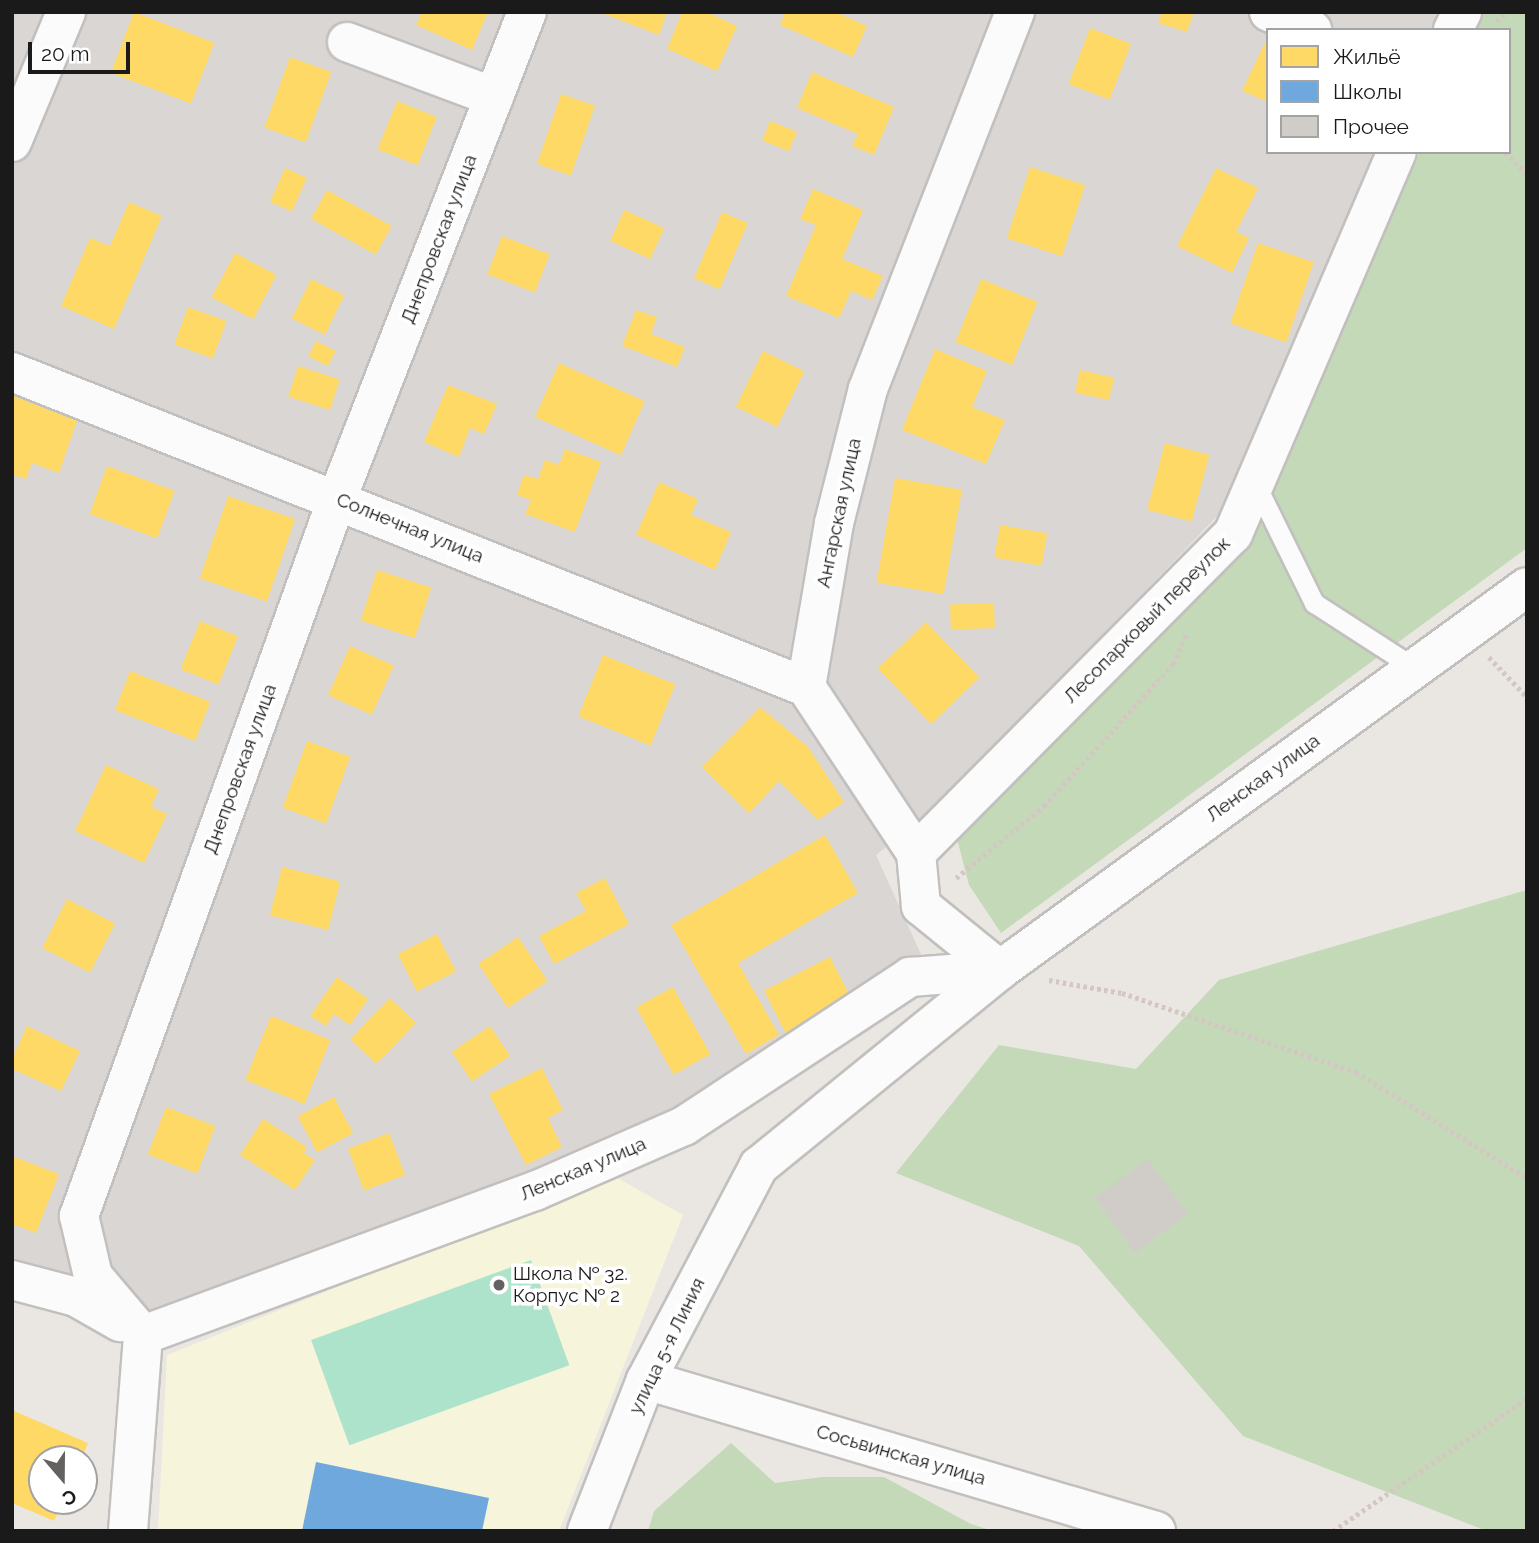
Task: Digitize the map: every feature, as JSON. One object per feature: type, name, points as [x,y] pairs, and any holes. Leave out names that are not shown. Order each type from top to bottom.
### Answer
[{"type":"street","points":[[12,142],[66,12]]},
{"type":"street","name":"Днепровская улица","points":[[143,1335],[93,1276],[79,1216],[337,499],[527,12]]},
{"type":"street","name":"Ангарская улица","points":[[806,687],[834,523],[868,389],[1015,12]]},
{"type":"street","points":[[1269,12],[1307,28]]},
{"type":"street","points":[[1455,28],[1462,12]]},
{"type":"street","points":[[347,42],[494,97]]},
{"type":"street","name":"Лесопарковый переулок","points":[[916,853],[1233,534],[1396,154]]},
{"type":"street","name":"Солнечная улица","points":[[12,372],[806,687]]},
{"type":"street","name":"Ленская улица","points":[[759,1166],[1000,970],[1527,587]]},
{"type":"street","points":[[806,687],[916,853],[921,906],[1000,970]]},
{"type":"street","name":"Ленская улица","points":[[143,1335],[535,1191],[684,1126],[910,977],[1000,970]]},
{"type":"street","name":"улица 5-я Линия","points":[[587,1531],[646,1380],[759,1166]]},
{"type":"street","points":[[12,1280],[76,1297],[143,1335],[128,1531]]},
{"type":"street","name":"Сосьвинская улица","points":[[646,1380],[1156,1531]]},
{"type":"lane","points":[[1255,482],[1314,603],[1415,668]]},
{"type":"path","points":[[1507,154],[1527,174]]},
{"type":"path","points":[[921,906],[1044,806],[1173,664],[1189,629]]},
{"type":"path","points":[[1465,632],[1527,697]]},
{"type":"path","points":[[1000,970],[1122,993],[1356,1072],[1527,1178]]},
{"type":"path","points":[[1333,1531],[1527,1398]]},
{"type":"shaded area","points":[[12,12],[1451,12],[1444,28],[1266,28],[1266,154],[1387,154],[1223,510],[941,804],[876,855],[924,961],[887,1014],[174,1335],[12,1281]]},
{"type":"shaded area","name":"Школа № 32. Корпус № 2","points":[[614,1176],[683,1215],[559,1531],[158,1531],[167,1355]]},
{"type":"green space","points":[[1484,12],[1527,12],[1527,548],[1001,933],[969,885],[955,831],[1248,528],[1419,154],[1511,154],[1511,28],[1477,28]]},
{"type":"green space","points":[[1527,890],[1527,1531],[1487,1531],[1243,1436],[1079,1246],[896,1173],[999,1045],[1136,1069],[1219,980]]},
{"type":"green space","points":[[531,1260],[569,1365],[349,1445],[311,1340]]},
{"type":"green space","points":[[731,1443],[775,1483],[822,1477],[884,1477],[971,1524],[993,1531],[648,1531],[654,1511]]},
{"type":"building: Жильё","points":[[134,12],[214,43],[191,104],[111,73]]},
{"type":"building: Жильё","points":[[422,12],[488,12],[472,50],[416,25]]},
{"type":"building: Жильё","points":[[599,12],[667,12],[659,35]]},
{"type":"building: Жильё","points":[[682,12],[706,12],[737,26],[717,71],[667,49]]},
{"type":"building: Жильё","points":[[785,12],[835,12],[867,26],[853,57],[780,25]]},
{"type":"building: Жильё","points":[[1162,12],[1194,12],[1187,32],[1158,23]]},
{"type":"building: Жильё","points":[[1090,28],[1131,44],[1110,100],[1068,84]]},
{"type":"building: Жильё","points":[[1266,40],[1266,101],[1242,91]]},
{"type":"building: Жильё","points":[[290,57],[331,72],[306,143],[264,127]]},
{"type":"building: Жильё","points":[[812,72],[894,107],[874,155],[852,146],[858,134],[797,108]]},
{"type":"building: Жильё","points":[[561,94],[595,106],[571,176],[537,164]]},
{"type":"building: Жильё","points":[[397,101],[437,117],[417,165],[378,149]]},
{"type":"building: Жильё","points":[[770,121],[797,132],[789,151],[762,140]]},
{"type":"building: Жильё","points":[[1030,167],[1085,185],[1062,256],[1007,238]]},
{"type":"building: Жильё","points":[[285,168],[307,178],[292,212],[270,202]]},
{"type":"building: Жильё","points":[[1216,168],[1258,188],[1236,232],[1249,238],[1232,273],[1177,246]]},
{"type":"building: Жильё","points":[[813,189],[863,210],[842,259],[883,276],[872,300],[851,291],[839,318],[786,296],[816,225],[800,219]]},
{"type":"building: Жильё","points":[[327,190],[392,226],[376,255],[311,219]]},
{"type":"building: Жильё","points":[[129,202],[162,216],[114,329],[61,306],[90,238],[110,246]]},
{"type":"building: Жильё","points":[[624,210],[664,228],[650,259],[610,241]]},
{"type":"building: Жильё","points":[[722,212],[748,223],[720,289],[694,278]]},
{"type":"building: Жильё","points":[[502,236],[550,254],[535,293],[487,274]]},
{"type":"building: Жильё","points":[[1258,243],[1314,262],[1286,343],[1230,323]]},
{"type":"building: Жильё","points":[[235,253],[276,275],[253,319],[212,297]]},
{"type":"building: Жильё","points":[[311,279],[344,295],[325,335],[292,319]]},
{"type":"building: Жильё","points":[[981,279],[1038,302],[1012,365],[956,342]]},
{"type":"building: Жильё","points":[[188,307],[227,321],[213,359],[174,345]]},
{"type":"building: Жильё","points":[[636,310],[657,317],[651,334],[685,347],[677,367],[622,346]]},
{"type":"building: Жильё","points":[[316,341],[336,351],[328,366],[308,356]]},
{"type":"building: Жильё","points":[[935,349],[987,371],[972,407],[1005,420],[986,464],[902,430]]},
{"type":"building: Жильё","points":[[763,351],[804,371],[777,427],[736,407]]},
{"type":"building: Жильё","points":[[559,363],[645,401],[621,455],[535,417]]},
{"type":"building: Жильё","points":[[298,366],[340,380],[330,410],[288,396]]},
{"type":"building: Жильё","points":[[1080,370],[1114,378],[1109,400],[1075,392]]},
{"type":"building: Жильё","points":[[448,385],[497,404],[484,434],[470,428],[459,457],[424,442]]},
{"type":"building: Жильё","points":[[12,392],[79,415],[59,473],[32,463],[26,479],[12,475]]},
{"type":"building: Жильё","points":[[1165,443],[1209,455],[1192,522],[1147,510]]},
{"type":"building: Жильё","points":[[565,449],[601,462],[575,532],[525,514],[531,500],[517,495],[524,475],[538,479],[545,460],[559,465]]},
{"type":"building: Жильё","points":[[107,466],[175,491],[157,539],[90,514]]},
{"type":"building: Жильё","points":[[895,478],[962,490],[944,594],[877,582]]},
{"type":"building: Жильё","points":[[659,482],[698,499],[691,515],[731,532],[715,570],[636,535]]},
{"type":"building: Жильё","points":[[228,496],[295,519],[267,601],[200,578]]},
{"type":"building: Жильё","points":[[1000,525],[1047,533],[1042,566],[994,557]]},
{"type":"building: Жильё","points":[[377,570],[431,588],[415,638],[361,620]]},
{"type":"building: Жильё","points":[[994,603],[995,628],[951,630],[950,605]]},
{"type":"building: Жильё","points":[[200,621],[238,636],[219,685],[181,669]]},
{"type":"building: Жильё","points":[[926,622],[979,677],[931,724],[878,669]]},
{"type":"building: Жильё","points":[[350,646],[394,666],[372,715],[328,695]]},
{"type":"building: Жильё","points":[[603,655],[675,684],[651,745],[578,716]]},
{"type":"building: Жильё","points":[[130,671],[210,702],[195,741],[115,710]]},
{"type":"building: Жильё","points":[[760,707],[808,747],[844,802],[818,820],[779,781],[749,813],[702,767]]},
{"type":"building: Жильё","points":[[307,741],[350,757],[326,823],[283,808]]},
{"type":"building: Жильё","points":[[106,765],[159,789],[151,807],[167,814],[144,863],[75,831]]},
{"type":"building: Жильё","points":[[825,835],[858,893],[738,963],[779,1035],[746,1054],[671,925]]},
{"type":"building: Жильё","points":[[282,867],[340,882],[328,930],[270,916]]},
{"type":"building: Жильё","points":[[605,878],[629,924],[554,964],[539,936],[586,911],[576,893]]},
{"type":"building: Жильё","points":[[67,899],[115,924],[90,973],[42,948]]},
{"type":"building: Жильё","points":[[437,934],[456,971],[417,991],[398,954]]},
{"type":"building: Жильё","points":[[518,937],[548,981],[508,1008],[478,964]]},
{"type":"building: Жильё","points":[[830,957],[855,1005],[789,1039],[764,991]]},
{"type":"building: Жильё","points":[[337,977],[368,999],[350,1025],[334,1014],[326,1026],[310,1016]]},
{"type":"building: Жильё","points":[[673,987],[710,1054],[674,1075],[636,1007]]},
{"type":"building: Жильё","points":[[390,998],[416,1023],[376,1064],[350,1039]]},
{"type":"building: Жильё","points":[[271,1016],[330,1040],[304,1104],[245,1080]]},
{"type":"building: Жильё","points":[[27,1026],[80,1051],[61,1091],[12,1069],[12,1059]]},
{"type":"building: Жильё","points":[[490,1026],[510,1056],[472,1082],[452,1052]]},
{"type":"building: Жильё","points":[[542,1068],[563,1110],[548,1118],[562,1147],[526,1165],[489,1094]]},
{"type":"building: Жильё","points":[[334,1097],[353,1133],[317,1152],[298,1116]]},
{"type":"building: Жильё","points":[[166,1107],[215,1126],[197,1174],[148,1155]]},
{"type":"building: Жильё","points":[[263,1119],[307,1147],[304,1153],[315,1160],[295,1190],[240,1155]]},
{"type":"building: Жильё","points":[[389,1133],[405,1175],[364,1191],[348,1149]]},
{"type":"building: Жильё","points":[[12,1156],[59,1174],[36,1233],[12,1224]]},
{"type":"building: Жильё","points":[[12,1410],[88,1443],[28,1445],[28,1510],[12,1503]]},
{"type":"building: Жильё","points":[[40,1515],[57,1515],[54,1521]]},
{"type":"building: Школы","points":[[316,1462],[489,1498],[482,1531],[302,1531]]},
{"type":"building: Прочее","points":[[1148,1159],[1188,1214],[1135,1253],[1095,1198]]},
{"type":"place","name":"Школа № 32. Корпус № 2","points":[[499,1285]]}]
